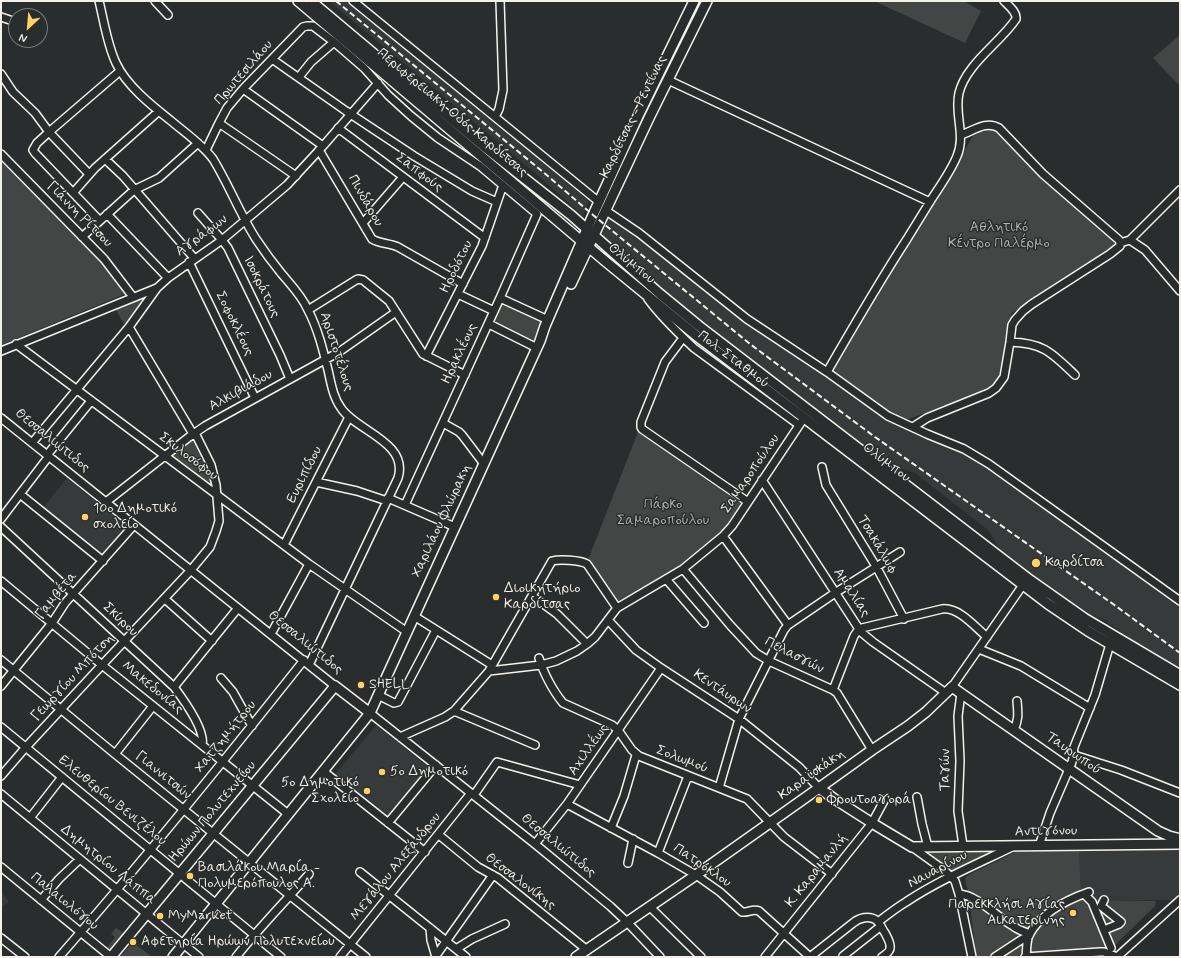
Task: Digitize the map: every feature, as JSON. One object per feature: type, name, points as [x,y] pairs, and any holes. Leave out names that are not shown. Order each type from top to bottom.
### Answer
[{"type":"main road","name":"Περιφερειακή Οδός Καρδίτσας","points":[[298,1],[585,244]]},
{"type":"main road","name":"Περιφερειακή Οδός Καρδίτσας","points":[[311,1],[486,148],[590,232]]},
{"type":"main road","name":"Καρδίτσας - Ρεντίνας","points":[[585,244],[599,202],[639,114],[694,1]]},
{"type":"main road","name":"Καρδίτσας - Ρεντίνας","points":[[590,232],[605,210],[707,1]]},
{"type":"main road","points":[[639,114],[649,118]]},
{"type":"main road","name":"Ολύμπου","points":[[590,232],[660,294],[1025,581],[1065,616],[1180,686]]},
{"type":"main road","name":"Ολύμπου","points":[[585,244],[802,422],[1025,581],[1180,675]]},
{"type":"main road","name":"Χαριλάου Φλώρακη","points":[[538,345],[550,329],[579,266],[585,244]]},
{"type":"main road","name":"Χαριλάου Φλώρακη","points":[[173,957],[370,713],[538,345],[548,320],[585,244]]},
{"type":"main road","points":[[579,266],[583,262],[590,259],[602,259]]},
{"type":"main road","name":"Θεσσαλιώτιδος","points":[[335,686],[370,713]]},
{"type":"main road","name":"Ηρώων Πολυτεχνείου","points":[[111,957],[335,686]]},
{"type":"main road","name":"Ταυρωπού","points":[[949,690],[961,693],[1158,831],[1180,839]]},
{"type":"main road","name":"Καραϊσκάκη","points":[[576,957],[696,875],[908,726],[926,712],[949,690]]},
{"type":"main road","points":[[819,788],[912,847]]},
{"type":"main road","name":"Αντιγόνου","points":[[912,847],[1180,844]]},
{"type":"street","name":"Αριστοτέλους","points":[[99,1],[111,51],[120,70],[136,90],[206,150],[213,159],[258,242],[296,291],[308,310],[317,330],[333,390],[341,408],[349,417],[393,451],[399,464],[399,474],[388,499],[345,590],[306,662]]},
{"type":"street","points":[[155,1],[168,15]]},
{"type":"street","points":[[352,1],[599,202]]},
{"type":"street","points":[[495,117],[499,109],[503,90],[500,1]]},
{"type":"street","points":[[826,372],[958,156],[961,135],[958,100],[963,80],[970,70],[1016,19],[1015,12],[1004,1]]},
{"type":"street","name":"Πρωτεσιλάου","points":[[206,150],[228,108],[243,89],[303,27],[313,26],[334,42]]},
{"type":"street","points":[[299,78],[310,62],[334,42],[364,68],[388,95],[421,125],[480,166],[503,186]]},
{"type":"street","points":[[272,59],[350,114],[414,156],[477,194],[497,202]]},
{"type":"street","points":[[99,220],[34,151],[34,148],[37,143],[49,132],[120,70]]},
{"type":"street","points":[[1,74],[11,90],[35,113],[49,132],[89,174]]},
{"type":"street","points":[[668,80],[930,202]]},
{"type":"street","name":"Αγράφων","points":[[1,351],[157,288],[192,260],[222,240],[296,176],[378,83]]},
{"type":"street","points":[[243,89],[321,148]]},
{"type":"street","points":[[73,193],[89,174],[159,111]]},
{"type":"street","points":[[219,123],[296,176]]},
{"type":"street","points":[[961,135],[986,125],[993,125],[997,127],[1004,132],[1048,178],[1120,243]]},
{"type":"street","name":"Σαπφούς","points":[[338,128],[485,238]]},
{"type":"street","points":[[82,237],[99,220],[134,190],[159,178],[198,144]]},
{"type":"street","name":"Πινδάρου","points":[[321,148],[362,223],[369,235],[374,240],[398,246],[463,284]]},
{"type":"street","name":"Γιάννη Ρίτσου","points":[[1,154],[108,263],[133,297]]},
{"type":"street","name":"Σοφοκλέους","points":[[105,159],[121,174],[192,260],[255,398]]},
{"type":"street","points":[[362,223],[403,177]]},
{"type":"street","name":"Ηροδότου","points":[[426,356],[485,238],[503,186]]},
{"type":"street","name":"Ηρακλέους","points":[[405,505],[538,214],[503,186]]},
{"type":"street","points":[[913,427],[927,418],[989,393],[996,388],[1004,377],[1012,325],[1023,311],[1044,295],[1110,254],[1119,247],[1120,243],[1130,240],[1180,190]]},
{"type":"street","points":[[605,210],[747,319],[888,416],[927,434],[964,448],[989,464],[1180,601]]},
{"type":"street","name":"Ισοκράτους","points":[[198,213],[228,248],[280,355],[290,379]]},
{"type":"street","points":[[107,214],[168,278]]},
{"type":"street","points":[[1130,240],[1145,250],[1180,291]]},
{"type":"street","points":[[308,310],[358,279],[364,280],[391,304],[422,353],[465,374]]},
{"type":"street","points":[[32,443],[129,326],[157,288]]},
{"type":"street","points":[[641,289],[653,306],[683,338]]},
{"type":"street","points":[[458,294],[494,311]]},
{"type":"street","points":[[500,298],[548,320]]},
{"type":"street","name":"Αλκιβιάδου","points":[[106,502],[194,433],[325,360],[396,312]]},
{"type":"street","points":[[489,324],[538,345]]},
{"type":"street","name":"Γεωργίου Μπότση","points":[[1,776],[26,747],[191,570],[210,547],[216,531],[219,515],[215,480],[211,465],[194,433],[129,326]]},
{"type":"street","name":"Πολ. Σταθμού","points":[[748,502],[642,429],[641,422],[665,362],[683,338],[694,348],[802,422]]},
{"type":"street","points":[[1010,342],[1030,344],[1047,350],[1075,375]]},
{"type":"street","name":"Σκυλοσόφου","points":[[16,344],[309,564],[407,632]]},
{"type":"street","points":[[1,519],[91,401]]},
{"type":"street","name":"Ευριπίδου","points":[[284,545],[349,417]]},
{"type":"street","name":"Θεσσαλιώτιδος","points":[[1,418],[335,686]]},
{"type":"street","name":"Σαμαροπούλου","points":[[491,668],[541,665],[573,654],[595,637],[617,608],[683,569],[723,536],[736,520],[802,422]]},
{"type":"street","points":[[443,424],[459,432],[484,464]]},
{"type":"street","name":"Τσακάλωφ","points":[[822,467],[826,486],[877,568],[904,619]]},
{"type":"street","name":"Αμαλίας","points":[[762,480],[859,629],[873,642],[949,690]]},
{"type":"street","points":[[316,482],[388,499],[455,527]]},
{"type":"street","points":[[20,494],[103,561]]},
{"type":"street","name":"Γαμβέτα","points":[[1,686],[52,623],[65,603],[134,525]]},
{"type":"street","name":"Σκύρου","points":[[1,527],[174,687],[194,716],[203,739],[202,745]]},
{"type":"street","points":[[723,536],[788,625]]},
{"type":"street","points":[[719,788],[739,719],[784,630],[788,625],[835,593],[877,568],[900,552]]},
{"type":"street","points":[[400,737],[445,717],[454,711],[491,668],[552,561],[583,562],[587,564],[617,608]]},
{"type":"street","points":[[271,634],[309,564]]},
{"type":"street","name":"Πελασγών","points":[[683,569],[756,653],[769,661],[833,690],[841,699],[872,750]]},
{"type":"street","points":[[666,579],[704,623]]},
{"type":"street","name":"Μακεδονίας","points":[[1,581],[102,665],[288,814]]},
{"type":"street","name":"Καραϊσκάκη","points":[[949,690],[1025,581]]},
{"type":"street","points":[[532,596],[557,614],[587,644]]},
{"type":"street","points":[[164,599],[212,641]]},
{"type":"street","points":[[174,687],[238,608]]},
{"type":"street","points":[[833,690],[854,636],[859,629],[942,609],[950,609],[961,614],[987,637]]},
{"type":"street","points":[[414,616],[491,668]]},
{"type":"street","name":"Κεντάυρων","points":[[608,620],[636,650],[739,719],[802,770],[819,788]]},
{"type":"street","points":[[378,695],[394,703],[398,702],[436,630]]},
{"type":"street","points":[[1039,846],[1050,812],[1070,769],[1074,755],[1074,747],[1090,708],[1110,644]]},
{"type":"street","points":[[979,649],[1021,666],[1090,708]]},
{"type":"street","name":"Σολωμού","points":[[539,658],[541,665],[563,703],[612,725],[618,730],[636,755],[747,798],[784,837],[832,874]]},
{"type":"street","name":"Γιαννιτσών","points":[[1,660],[366,957]]},
{"type":"street","name":"Χατζημήτρου","points":[[59,957],[306,662]]},
{"type":"street","name":"Αχιλλέως","points":[[535,844],[567,804],[661,668]]},
{"type":"street","points":[[221,678],[233,692],[252,726]]},
{"type":"street","name":"Ταγών","points":[[961,693],[958,716],[960,761],[958,811],[963,846]]},
{"type":"street","points":[[1014,730],[1019,717],[1016,701]]},
{"type":"street","points":[[115,754],[153,706]]},
{"type":"street","points":[[454,711],[535,745]]},
{"type":"street","name":"Θεσσαλιώτιδος","points":[[370,713],[473,794],[604,901],[627,922],[660,957]]},
{"type":"street","name":"Ελευθερίου Βενιζέλου","points":[[1,727],[281,957]]},
{"type":"street","points":[[611,828],[636,755]]},
{"type":"street","points":[[1074,755],[1121,770],[1180,793]]},
{"type":"street","name":"Μεγάλου Αλεξάνδρου","points":[[340,957],[473,794],[497,762],[580,785]]},
{"type":"street","points":[[388,823],[436,765]]},
{"type":"street","points":[[323,771],[425,852]]},
{"type":"street","points":[[658,852],[688,776]]},
{"type":"street","points":[[30,818],[62,777]]},
{"type":"street","name":"Δημητρίου Λάππα","points":[[1,794],[199,957]]},
{"type":"street","points":[[917,796],[928,847]]},
{"type":"street","name":"Κ. Καραμανλή","points":[[766,957],[872,823],[885,799]]},
{"type":"street","name":"Πατρόκλου","points":[[567,804],[658,852],[696,875],[720,892],[740,911],[744,912],[754,909],[759,910],[810,957]]},
{"type":"street","name":"Θεσσαλονίκης","points":[[439,835],[478,867],[498,878],[587,950]]},
{"type":"street","points":[[628,862],[633,840]]},
{"type":"street","name":"Ναυαρίνου","points":[[843,956],[906,902],[1013,846]]},
{"type":"street","points":[[912,847],[944,870],[955,881],[972,957]]},
{"type":"street","points":[[41,900],[59,879],[80,859]]},
{"type":"street","name":"Παλαιολόγου","points":[[1,867],[111,957]]},
{"type":"street","points":[[360,872],[466,957]]},
{"type":"street","points":[[236,957],[309,874]]},
{"type":"street","points":[[436,957],[493,876]]},
{"type":"street","points":[[995,957],[1030,935],[1048,913],[1065,902],[1086,893],[1092,902],[1111,948]]},
{"type":"street","points":[[959,894],[964,894],[973,898],[1013,926],[1030,935]]},
{"type":"street","points":[[1104,900],[1101,906],[1121,922],[1120,924],[1104,930]]},
{"type":"street","points":[[1030,935],[1026,957],[1100,952],[1117,957],[1180,900]]},
{"type":"street","points":[[650,907],[701,957]]},
{"type":"street","points":[[810,957],[857,920],[864,918],[876,920],[889,941],[890,951],[882,957]]},
{"type":"street","points":[[456,949],[472,939],[505,924]]},
{"type":"street","points":[[429,927],[436,957]]},
{"type":"street","points":[[1,938],[25,957]]},
{"type":"shaded area","points":[[329,1],[347,1],[589,201],[583,216],[542,179]]},
{"type":"shaded area","points":[[605,218],[612,219],[708,292],[897,424],[961,451],[1180,606],[1180,671],[1126,638],[1119,632],[1119,630],[1108,623],[1108,621],[1087,613],[1003,554],[988,530],[915,473],[888,464],[714,330],[667,292],[599,232]]},
{"type":"shaded area","name":"10ο Δημοτικό σχολείο","points":[[67,478],[127,527],[103,556],[43,508]]},
{"type":"shaded area","name":"5ο Δημοτικό","points":[[376,725],[430,768],[388,819],[334,776]]},
{"type":"shaded area","points":[[1079,850],[1180,850],[1180,894],[1174,900],[1088,900],[1080,892]]},
{"type":"shaded area","points":[[1,892],[9,902],[1,908]]},
{"type":"green space","points":[[874,1],[964,1],[981,11],[965,43]]},
{"type":"green space","points":[[1180,35],[1180,86],[1153,58]]},
{"type":"green space","name":"Αθλητικό Κέντρο Παλέρμο","points":[[983,128],[994,128],[1109,236],[1114,241],[1113,246],[1112,249],[1012,313],[1003,373],[992,389],[903,421],[832,370],[973,136],[976,132]]},
{"type":"green space","points":[[1,160],[102,261],[125,294],[1,345]]},
{"type":"green space","points":[[147,295],[148,296],[125,326],[115,308]]},
{"type":"green space","points":[[502,301],[544,321],[533,344],[492,324]]},
{"type":"green space","name":"Πάρκο Σαμαροπούλου","points":[[638,432],[741,504],[721,533],[681,567],[618,601],[588,560]]},
{"type":"green space","points":[[195,438],[208,464],[215,489],[172,455]]},
{"type":"green space","points":[[1022,849],[1079,850],[1081,900],[1156,901],[1155,906],[1112,948],[1022,954],[1016,957],[976,957],[969,895],[965,879],[972,873]]},
{"type":"green space","points":[[926,850],[996,850],[951,871],[928,856],[926,854]]},
{"type":"green space","points":[[116,928],[125,934],[111,953],[106,949],[115,937],[111,934]]},
{"type":"green space","points":[[133,942],[152,957],[120,957]]},
{"type":"railway","points":[[336,1],[750,344],[875,437],[1113,604],[1180,653]]},
{"type":"place","name":"10ο Δημοτικό σχολείο","points":[[85,517]]},
{"type":"place","name":"Καρδίτσα","points":[[1036,563]]},
{"type":"place","name":"Διοικητήριο Καρδίτσας","points":[[496,597]]},
{"type":"place","name":"SHELL","points":[[361,685]]},
{"type":"place","name":"5ο Δημοτικό","points":[[382,772]]},
{"type":"place","name":"5ο Δημοτικό Σχολείο","points":[[367,791]]},
{"type":"place","name":"Φρουτοαγορά","points":[[819,800]]},
{"type":"place","name":"Βασιλάκου Μαρία - Πολυμερόπουλος Α.","points":[[190,876]]},
{"type":"place","name":"Παρεκκλήσι Αγίας Αικατερίνης","points":[[1073,913]]},
{"type":"place","name":"MyMarket","points":[[160,916]]},
{"type":"place","name":"Αφετηρία Ηρώων Πολυτεχνείου","points":[[133,942]]}]
